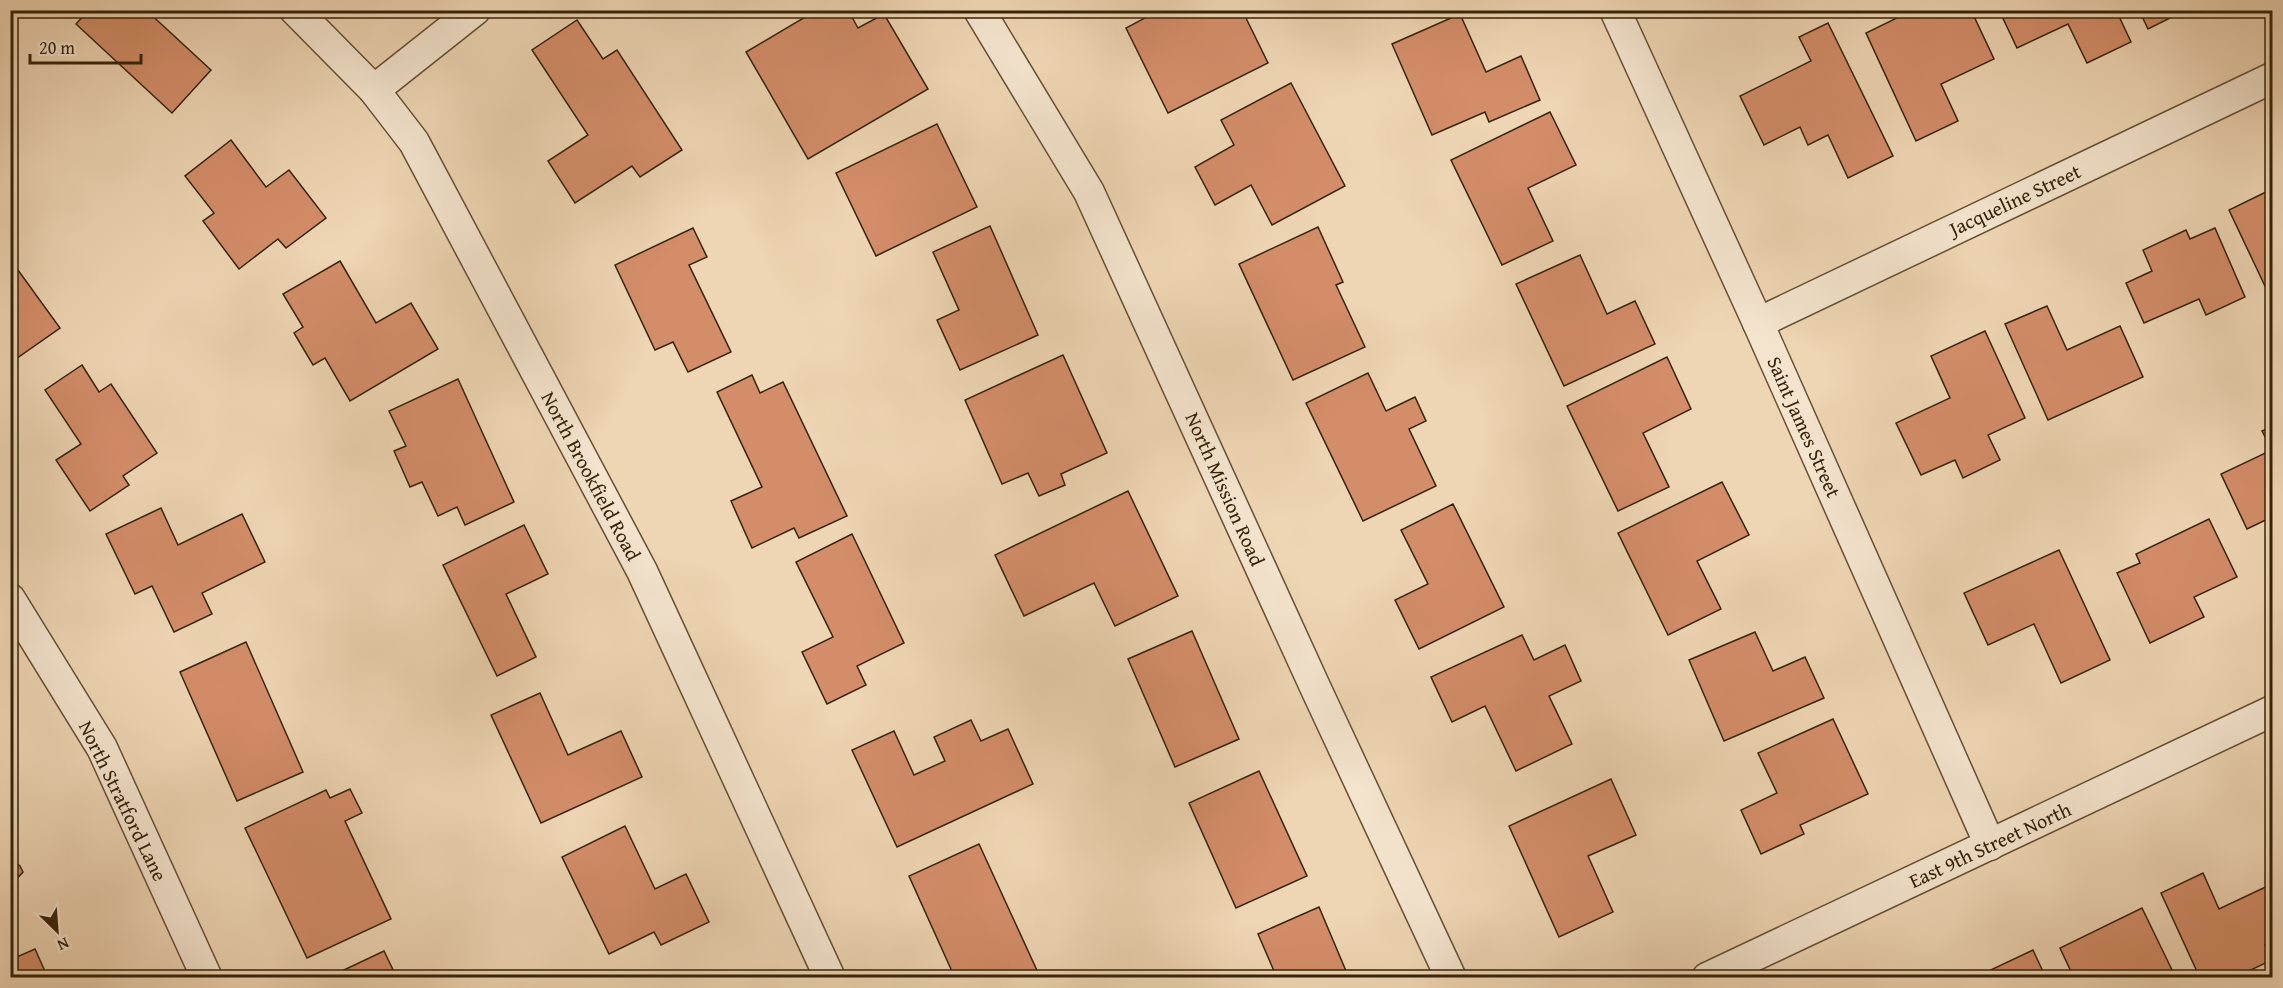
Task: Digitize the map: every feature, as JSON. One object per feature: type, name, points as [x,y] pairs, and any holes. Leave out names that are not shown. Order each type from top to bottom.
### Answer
[{"type":"street","name":"North Brookfield Road","points":[[295,10],[374,90],[414,142],[642,571],[830,978]]},
{"type":"street","points":[[374,90],[475,10]]},
{"type":"street","name":"North Mission Road","points":[[979,10],[1089,192],[1451,978]]},
{"type":"street","name":"Saint James Street","points":[[1615,10],[1758,323],[1990,845]]},
{"type":"street","name":"Jacqueline Street","points":[[1758,323],[2272,78]]},
{"type":"street","name":"North Stratford Lane","points":[[10,599],[102,748],[207,978]]},
{"type":"street","name":"East 9th Street North","points":[[1707,978],[2272,711]]},
{"type":"building","points":[[89,10],[146,10],[211,70],[172,113],[76,24]]},
{"type":"building","points":[[817,10],[848,10],[858,28],[884,14],[928,89],[808,159],[746,52]]},
{"type":"building","points":[[1141,10],[1242,10],[1268,63],[1168,113],[1126,28],[1145,18]]},
{"type":"building","points":[[1913,10],[1971,10],[1994,59],[1941,84],[1958,121],[1916,141],[1866,33]]},
{"type":"building","points":[[1999,10],[2116,10],[2131,42],[2087,63],[2068,24],[2017,48]]},
{"type":"building","points":[[2139,10],[2186,10],[2148,29]]},
{"type":"building","points":[[1460,14],[1486,72],[1521,56],[1540,100],[1489,122],[1485,112],[1432,135],[1392,44]]},
{"type":"building","points":[[577,20],[603,59],[617,50],[682,150],[640,177],[632,166],[575,203],[548,161],[588,135],[532,50]]},
{"type":"building","points":[[1828,23],[1893,156],[1848,178],[1828,135],[1808,145],[1800,127],[1764,145],[1740,96],[1811,61],[1799,37]]},
{"type":"building","points":[[1291,83],[1345,186],[1272,225],[1251,185],[1215,205],[1195,167],[1234,145],[1221,120]]},
{"type":"building","points":[[1550,112],[1576,165],[1528,188],[1553,241],[1502,265],[1451,160]]},
{"type":"building","points":[[937,124],[977,207],[876,256],[836,173]]},
{"type":"building","points":[[231,140],[266,187],[289,170],[326,218],[286,248],[278,239],[239,269],[203,221],[214,213],[185,176]]},
{"type":"building","points":[[2272,189],[2272,301],[2229,210]]},
{"type":"building","points":[[990,226],[1038,335],[960,370],[937,320],[959,310],[933,252]]},
{"type":"building","points":[[1318,227],[1343,282],[1336,285],[1365,347],[1293,380],[1239,264]]},
{"type":"building","points":[[693,228],[707,257],[689,265],[731,352],[688,372],[673,342],[655,350],[615,265]]},
{"type":"building","points":[[2215,228],[2245,297],[2206,315],[2199,299],[2144,323],[2126,283],[2152,271],[2143,250],[2186,230],[2190,239]]},
{"type":"building","points":[[1580,255],[1607,314],[1635,301],[1655,344],[1564,386],[1516,284]]},
{"type":"building","points":[[10,259],[60,328],[10,363]]},
{"type":"building","points":[[340,261],[376,323],[411,303],[438,349],[350,401],[325,358],[313,365],[294,333],[303,327],[283,294]]},
{"type":"building","points":[[2047,306],[2067,350],[2120,326],[2143,377],[2048,420],[2005,324]]},
{"type":"building","points":[[1985,331],[2025,418],[1988,435],[2000,460],[1963,478],[1955,460],[1921,475],[1896,423],[1950,398],[1931,356]]},
{"type":"building","points":[[1063,355],[1107,453],[1061,474],[1065,485],[1039,496],[1028,473],[1002,484],[965,400]]},
{"type":"building","points":[[1667,357],[1691,409],[1643,433],[1669,487],[1618,511],[1567,406]]},
{"type":"building","points":[[82,365],[99,392],[111,384],[157,453],[123,476],[129,485],[90,511],[56,460],[81,444],[45,390]]},
{"type":"building","points":[[1368,373],[1386,411],[1415,397],[1426,421],[1409,429],[1436,486],[1363,521],[1306,403]]},
{"type":"building","points":[[752,375],[760,393],[783,382],[847,516],[799,538],[794,528],[752,548],[731,501],[762,487],[717,392]]},
{"type":"building","points":[[458,379],[514,502],[465,525],[457,507],[438,516],[422,482],[410,487],[394,451],[406,446],[389,411]]},
{"type":"building","points":[[2272,427],[2272,450],[2262,431]]},
{"type":"building","points":[[2272,450],[2272,517],[2247,529],[2221,474]]},
{"type":"building","points":[[1722,482],[1749,535],[1697,561],[1721,609],[1668,635],[1618,533]]},
{"type":"building","points":[[1128,491],[1178,596],[1115,626],[1094,583],[1024,616],[995,555]]},
{"type":"building","points":[[1453,504],[1504,607],[1419,649],[1395,600],[1428,584],[1401,530]]},
{"type":"building","points":[[161,508],[178,545],[242,514],[265,562],[202,593],[212,614],[174,632],[152,586],[135,594],[106,534]]},
{"type":"building","points":[[2209,519],[2237,577],[2194,597],[2204,617],[2150,643],[2117,573],[2140,563],[2136,554]]},
{"type":"building","points":[[524,525],[548,574],[506,594],[536,657],[497,676],[443,565]]},
{"type":"building","points":[[852,534],[904,643],[857,666],[866,685],[827,704],[802,652],[833,637],[796,562]]},
{"type":"building","points":[[2059,550],[2110,660],[2061,683],[2034,624],[1988,645],[1964,593]]},
{"type":"building","points":[[1192,631],[1239,739],[1175,767],[1128,659]]},
{"type":"building","points":[[1755,632],[1773,671],[1805,657],[1824,698],[1724,741],[1689,660]]},
{"type":"building","points":[[1522,635],[1534,660],[1565,645],[1581,681],[1549,696],[1572,744],[1516,771],[1485,706],[1452,722],[1431,677]]},
{"type":"building","points":[[246,642],[303,772],[237,801],[180,672]]},
{"type":"building","points":[[540,693],[568,755],[621,731],[642,777],[541,823],[491,715]]},
{"type":"building","points":[[1833,719],[1868,794],[1800,825],[1804,834],[1761,854],[1741,810],[1777,793],[1758,753]]},
{"type":"building","points":[[971,720],[981,741],[1008,729],[1033,784],[897,847],[852,750],[894,731],[914,775],[945,761],[934,737]]},
{"type":"building","points":[[1259,771],[1307,876],[1236,908],[1189,803]]},
{"type":"building","points":[[1611,779],[1636,835],[1588,856],[1613,912],[1559,937],[1509,826]]},
{"type":"building","points":[[350,789],[362,813],[345,821],[391,919],[307,958],[245,828],[326,790],[330,798]]},
{"type":"building","points":[[625,826],[655,889],[686,874],[709,922],[661,945],[654,932],[609,954],[562,857]]},
{"type":"building","points":[[979,844],[1040,977],[955,978],[909,876]]},
{"type":"building","points":[[10,858],[20,866],[23,872],[10,886]]},
{"type":"building","points":[[2203,873],[2219,909],[2272,884],[2272,942],[2265,945],[2272,960],[2234,978],[2200,978],[2161,893]]},
{"type":"building","points":[[1319,907],[1349,978],[1277,978],[1258,934]]},
{"type":"building","points":[[2142,908],[2172,970],[2156,978],[2074,978],[2060,948]]},
{"type":"building","points":[[35,949],[48,978],[10,978],[10,960]]},
{"type":"building","points":[[2033,950],[2046,978],[1982,978],[1980,975]]},
{"type":"building","points":[[384,951],[397,978],[327,978]]}]
